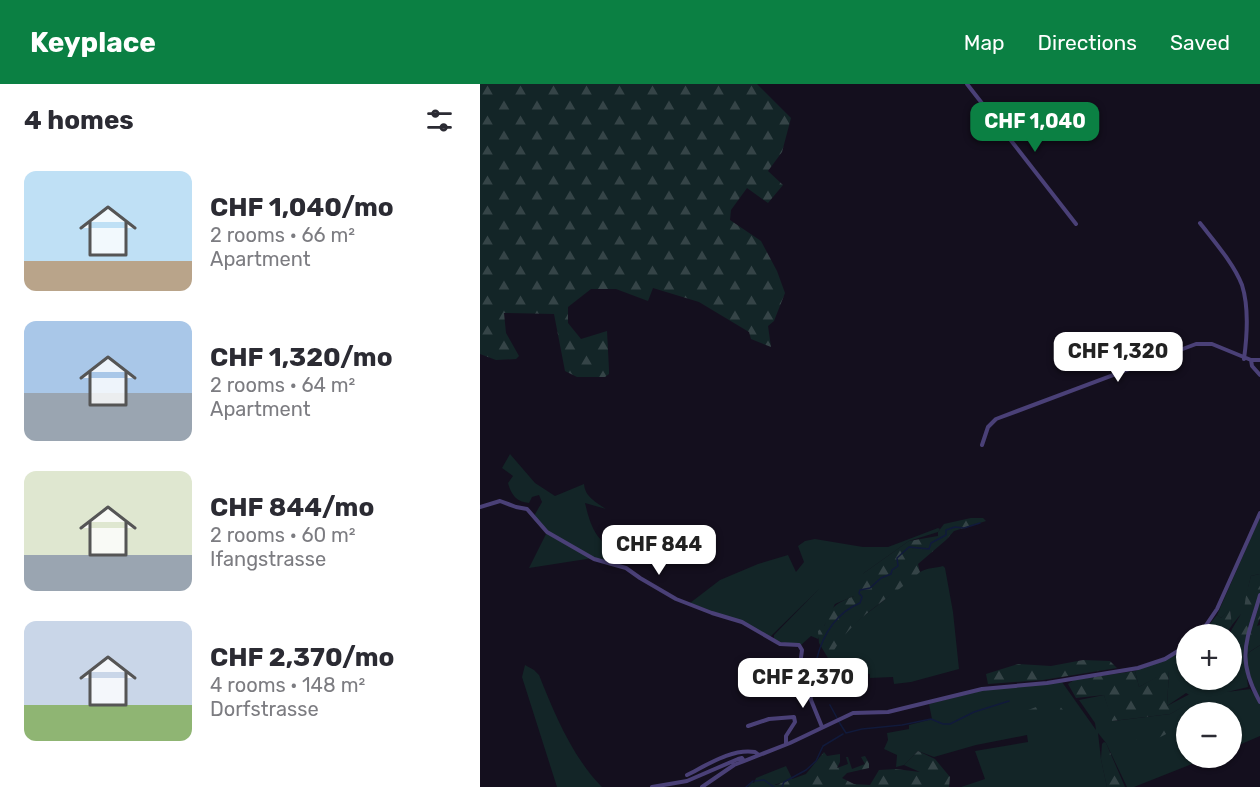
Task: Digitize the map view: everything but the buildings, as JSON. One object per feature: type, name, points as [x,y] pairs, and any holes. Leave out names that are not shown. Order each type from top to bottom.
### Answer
[{"type":"street","points":[[967,84],[1076,224]]},
{"type":"street","points":[[1200,223],[1223,253],[1241,284],[1246,322],[1244,359]]},
{"type":"street","points":[[982,445],[988,427],[996,419],[1196,344],[1212,344],[1244,359],[1260,360]]},
{"type":"street","points":[[1251,360],[1260,375]]},
{"type":"street","points":[[480,507],[500,501],[527,509],[547,532],[594,559],[626,568],[676,599],[712,614],[742,622],[780,644],[799,645],[802,650],[800,665],[802,674],[809,686],[811,700],[822,727]]},
{"type":"street","points":[[1207,624],[1217,609],[1260,513]]},
{"type":"street","points":[[1260,596],[1247,639],[1244,661],[1248,677],[1260,702]]},
{"type":"street","points":[[702,787],[727,769],[855,712],[888,712],[982,688],[1063,680],[1147,666],[1176,652]]},
{"type":"street","points":[[748,726],[769,719],[782,720],[794,717],[795,722],[785,737],[786,744]]},
{"type":"street","points":[[687,775],[728,756],[749,751],[759,755]]},
{"type":"street","points":[[652,787],[682,783],[738,759],[742,758],[744,761]]},
{"type":"green space","points":[[480,84],[757,84],[791,118],[782,152],[768,171],[783,185],[768,203],[747,188],[731,210],[730,220],[761,241],[777,271],[785,293],[774,321],[768,326],[771,347],[751,339],[749,332],[699,302],[653,288],[648,301],[616,289],[591,289],[568,307],[568,323],[581,339],[607,331],[609,374],[605,377],[577,377],[565,371],[554,314],[504,313],[506,333],[519,356],[516,359],[496,360],[480,354]]},
{"type":"green space","points":[[510,454],[535,483],[555,496],[584,484],[589,496],[606,509],[585,503],[591,524],[598,537],[624,562],[620,566],[593,558],[529,568],[547,532],[534,516],[542,502],[539,495],[532,497],[529,503],[521,501],[511,491],[508,483],[513,476],[502,468]]},
{"type":"green space","points":[[1260,517],[1260,574],[1251,576],[1245,618],[1248,687],[1242,688],[1242,624],[1235,624],[1241,614],[1233,624],[1230,610],[1221,618],[1217,615]]},
{"type":"green space","points":[[971,518],[983,518],[986,521],[954,531],[918,564],[920,572],[870,610],[848,632],[828,658],[819,643],[818,631],[825,625],[828,614],[835,606],[854,596],[852,585],[864,573],[909,541],[938,536],[944,524]]},
{"type":"green space","points":[[940,529],[938,532],[909,541],[864,573],[854,596],[835,604],[818,639],[811,636],[801,645],[781,642],[774,639],[774,635],[819,589],[770,637],[742,622],[690,603],[720,580],[758,564],[788,555],[796,572],[804,562],[798,546],[805,541],[815,539],[863,547],[888,547]]},
{"type":"green space","points":[[943,566],[953,612],[959,669],[911,682],[894,684],[893,677],[870,678],[870,674],[861,673],[858,687],[831,676],[829,665],[831,653],[845,633],[910,578],[925,570]]},
{"type":"green space","points":[[1260,574],[1260,618],[1257,626],[1260,625],[1260,645],[1249,652],[1244,661],[1242,659],[1242,624],[1251,576]]},
{"type":"green space","points":[[1230,609],[1232,624],[1210,624],[1217,615],[1221,618]]},
{"type":"green space","points":[[1260,645],[1260,699],[1250,676],[1246,658]]},
{"type":"green space","points":[[1176,654],[1176,690],[1235,690],[1227,692],[1250,689],[1260,701],[1260,736],[1242,744],[1242,702],[1191,702],[1196,699],[1186,693],[1167,706],[1169,671],[1139,687],[1135,671]]},
{"type":"green space","points":[[1083,660],[1110,661],[1117,668],[1043,680],[988,684],[986,674],[1018,664],[1051,666]]},
{"type":"green space","points":[[525,665],[539,675],[573,749],[602,787],[557,787],[522,677]]},
{"type":"green space","points":[[1169,670],[1167,706],[1190,694],[1197,699],[1192,702],[1176,702],[1176,711],[1170,714],[1112,721],[1104,695],[1076,698],[1068,684],[1074,680],[1135,671],[1139,687]]},
{"type":"green space","points":[[1062,682],[1096,730],[1095,723],[1079,700],[1104,695],[1113,721],[1170,714],[1176,711],[1176,768],[1182,768],[1134,787],[1127,787],[1106,743],[1098,733],[1107,787],[961,787],[985,779],[975,751],[1028,742],[1027,735],[976,745],[934,757],[918,751],[904,765],[896,767],[897,755],[884,749],[888,740],[887,733],[909,729],[909,725],[932,719],[929,704],[984,690]]},
{"type":"green space","points":[[1055,700],[1063,710],[1032,714],[1022,720],[1020,713]]},
{"type":"green space","points":[[1174,724],[1176,729],[1137,749],[1136,738]]},
{"type":"green space","points":[[1104,742],[1125,787],[1107,787],[1101,759]]},
{"type":"green space","points":[[918,751],[935,759],[950,777],[949,787],[764,787],[770,782],[776,785],[806,774],[824,752],[827,756],[840,754],[837,768],[848,764],[846,757],[852,769],[865,764],[861,757],[865,756],[869,768],[847,773],[842,778],[854,784],[870,785],[879,770],[896,769],[920,772],[904,765]]},
{"type":"green space","points":[[786,766],[793,780],[765,787],[748,787],[752,782],[754,783],[756,778]]},
{"type":"waterway","points":[[817,658],[832,625],[844,612],[860,603],[862,597],[860,590],[870,588],[881,578],[891,574],[892,570],[898,566],[897,558],[909,547],[929,549],[931,543],[946,535],[946,530],[980,523]]},
{"type":"waterway","points":[[820,674],[829,690],[829,696]]},
{"type":"waterway","points":[[839,722],[846,733],[931,719],[950,724],[974,712],[1009,701]]},
{"type":"waterway","points":[[830,705],[837,718]]},
{"type":"waterway","points":[[782,787],[784,782],[806,770],[816,761],[823,746],[843,734]]},
{"type":"waterway","points":[[755,781],[764,780],[774,787]]},
{"type":"waterway","points":[[746,787],[753,781]]}]
